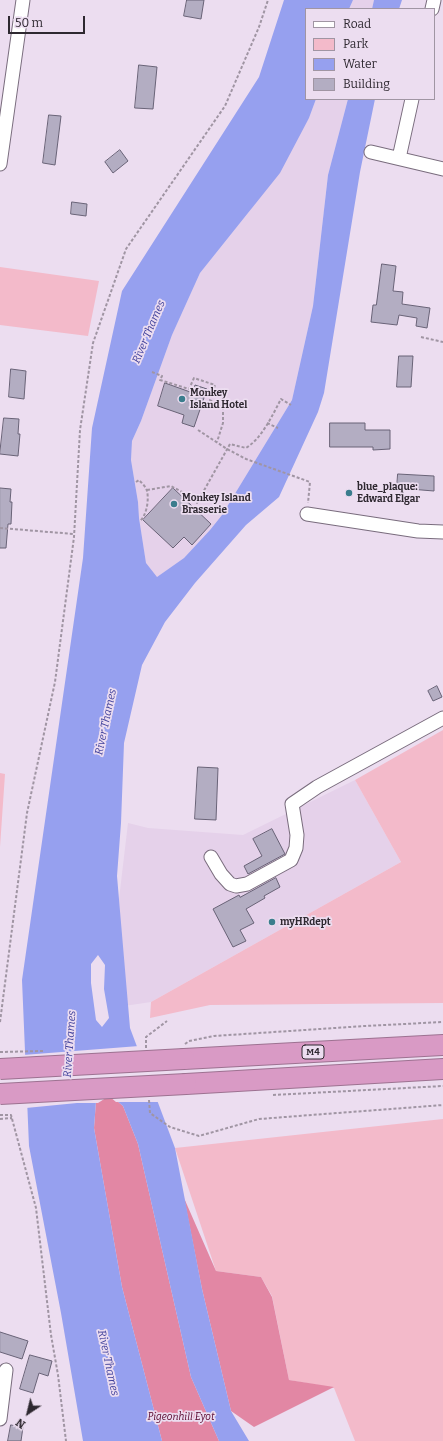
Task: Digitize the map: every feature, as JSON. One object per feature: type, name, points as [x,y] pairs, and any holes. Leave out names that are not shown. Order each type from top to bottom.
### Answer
[{"type":"highway","name":"M4","points":[[0,1069],[183,1052],[443,1045]]},
{"type":"highway","points":[[0,1094],[443,1068]]},
{"type":"street","points":[[0,164],[23,0]]},
{"type":"street","points":[[399,158],[412,100]]},
{"type":"street","points":[[371,152],[443,169]]},
{"type":"street","points":[[307,514],[418,531],[443,532]]},
{"type":"street","points":[[211,857],[230,884],[236,886],[247,884],[292,860],[296,848],[296,835],[292,804],[317,787],[443,718]]},
{"type":"street","points":[[0,1419],[6,1370]]},
{"type":"path","points":[[0,1022],[27,813],[55,682],[74,534],[80,430],[92,344],[126,249],[225,106],[259,27],[268,0]]},
{"type":"path","points":[[420,337],[443,342]]},
{"type":"path","points":[[152,372],[162,376],[160,380],[189,389],[194,378],[215,385],[210,400],[223,408],[223,423],[217,442]]},
{"type":"path","points":[[147,490],[172,486],[197,504],[230,444],[246,448],[252,444],[267,424],[281,399],[291,405]]},
{"type":"path","points":[[267,424],[278,428]]},
{"type":"path","points":[[198,430],[227,449],[246,459],[310,482],[307,514]]},
{"type":"path","points":[[136,482],[139,480],[147,490],[147,510],[140,521]]},
{"type":"path","points":[[0,528],[74,534]]},
{"type":"path","points":[[147,1052],[146,1037],[167,1021]]},
{"type":"path","points":[[183,1052],[189,1041],[214,1036],[443,1022]]},
{"type":"path","points":[[270,1095],[443,1086]]},
{"type":"path","points":[[149,1098],[150,1113],[170,1127],[199,1136],[259,1119],[443,1105]]},
{"type":"path","points":[[0,1115],[11,1115],[36,1208],[51,1335],[58,1375],[66,1441]]},
{"type":"path","points":[[0,1119],[12,1118]]},
{"type":"shaded area","points":[[353,0],[374,0],[372,8],[349,8]]},
{"type":"shaded area","points":[[316,100],[348,100],[328,175],[313,306],[292,400],[222,515],[184,558],[156,578],[146,564],[131,460],[132,441],[141,421],[172,335],[200,273],[249,212],[309,118]]},
{"type":"shaded area","points":[[355,780],[401,862],[151,1002],[124,1006],[119,899],[128,823],[148,828],[243,835]]},
{"type":"green space","points":[[0,267],[99,281],[88,336],[0,325]]},
{"type":"green space","points":[[443,730],[443,1003],[210,1005],[150,1018],[151,1002],[401,862],[355,780]]},
{"type":"green space","points":[[0,773],[5,774],[0,847]]},
{"type":"green space","name":"Pigeonhill Eyot","points":[[109,1094],[123,1106],[138,1144],[191,1377],[219,1441],[162,1441],[122,1287],[94,1128],[96,1101]]},
{"type":"green space","points":[[443,1119],[443,1441],[355,1441],[334,1388],[289,1380],[272,1296],[261,1277],[216,1271],[175,1148]]},
{"type":"green space","points":[[184,1198],[216,1271],[261,1277],[272,1297],[289,1380],[334,1387],[254,1427],[231,1411],[202,1289]]},
{"type":"water","name":"River Thames","points":[[284,0],[353,0],[349,8],[305,8],[305,100],[316,100],[309,118],[280,173],[200,273],[172,335],[141,421],[132,441],[131,460],[146,563],[157,577],[184,558],[222,515],[292,400],[313,306],[328,175],[348,100],[375,100],[360,172],[324,393],[318,412],[279,497],[246,525],[195,583],[165,622],[142,665],[124,743],[121,823],[117,876],[130,1028],[175,1148],[202,1289],[231,1411],[249,1441],[219,1441],[191,1377],[138,1144],[123,1106],[109,1094],[96,1101],[94,1128],[122,1287],[162,1441],[83,1441],[61,1313],[29,1146],[22,980],[83,558],[92,428],[122,291],[259,77]],"holes":[[[98,955],[105,965],[104,989],[109,1018],[102,1027],[96,1020],[91,983],[91,964]]]},
{"type":"water","points":[[374,0],[402,0],[399,8],[372,8]]},
{"type":"pier","points":[[139,1046],[160,1102],[116,1102],[109,1096],[98,1103],[77,1103],[26,1108],[23,1055]]},
{"type":"building","points":[[187,0],[204,0],[201,19],[184,16]]},
{"type":"building","points":[[139,65],[157,67],[153,109],[135,108]]},
{"type":"building","points":[[49,115],[61,116],[55,165],[43,163]]},
{"type":"building","points":[[120,150],[128,161],[113,173],[105,162]]},
{"type":"building","points":[[72,202],[87,204],[86,216],[71,214]]},
{"type":"building","points":[[382,264],[396,266],[393,291],[403,292],[402,304],[430,308],[427,328],[416,326],[417,318],[399,315],[397,325],[371,322],[373,305],[376,305]]},
{"type":"building","points":[[399,356],[413,356],[411,387],[397,387]]},
{"type":"building","points":[[11,369],[26,371],[24,399],[9,397]]},
{"type":"building","name":"Monkey Island Hotel","points":[[165,383],[193,393],[195,385],[207,389],[194,427],[182,423],[184,415],[158,406]]},
{"type":"building","points":[[4,418],[19,419],[18,434],[20,434],[18,456],[0,454]]},
{"type":"building","points":[[330,423],[365,423],[365,430],[390,430],[390,449],[373,450],[373,447],[330,447]]},
{"type":"building","points":[[398,474],[434,476],[434,491],[397,488]]},
{"type":"building","points":[[0,488],[11,489],[11,524],[8,524],[6,548],[0,548]]},
{"type":"building","name":"Monkey Island Brasserie","points":[[173,488],[211,524],[192,545],[184,537],[173,548],[143,520]]},
{"type":"building","points":[[437,686],[442,697],[433,701],[428,691]]},
{"type":"building","points":[[198,767],[218,768],[216,820],[195,819]]},
{"type":"building","points":[[272,829],[285,854],[248,874],[244,866],[262,856],[253,839]]},
{"type":"building","points":[[276,878],[280,887],[246,909],[254,923],[240,930],[246,941],[233,947],[213,909]]},
{"type":"building","points":[[0,1332],[28,1341],[22,1359],[0,1352]]},
{"type":"building","points":[[30,1355],[52,1361],[48,1376],[39,1373],[33,1393],[20,1389]]},
{"type":"building","points":[[11,1425],[23,1427],[21,1441],[8,1441]]},
{"type":"place","name":"Monkey Island Hotel","points":[[182,399]]},
{"type":"place","name":"blue_plaque: Edward Elgar","points":[[349,493]]},
{"type":"place","name":"Monkey Island Brasserie","points":[[174,504]]},
{"type":"place","name":"myHRdept","points":[[272,922]]}]
